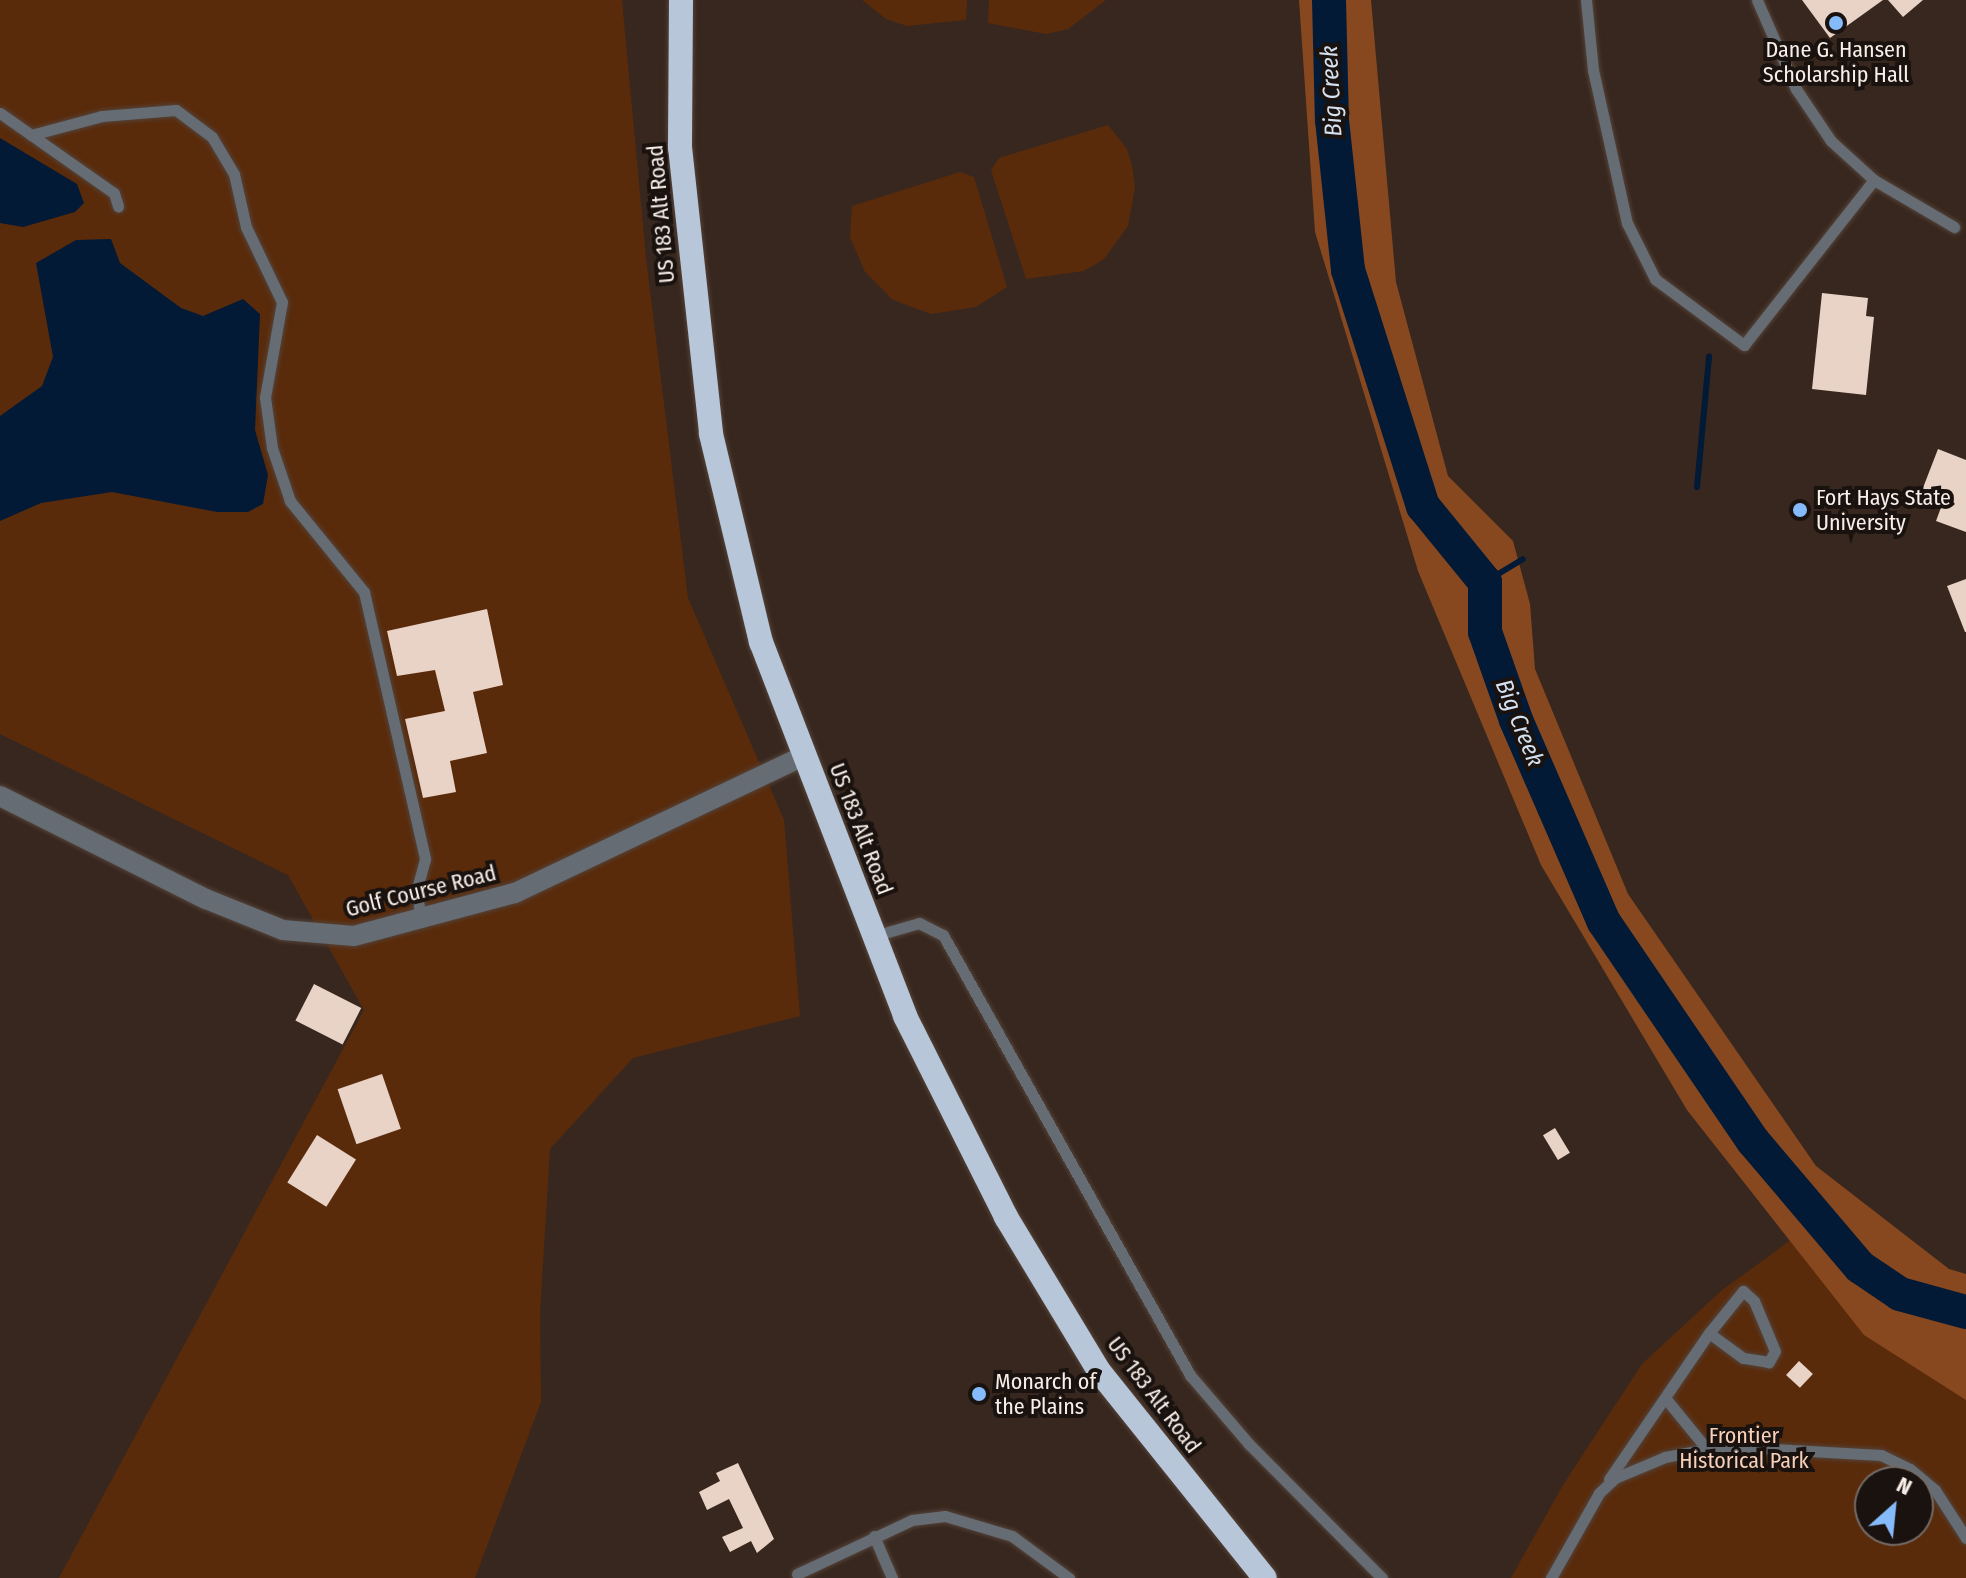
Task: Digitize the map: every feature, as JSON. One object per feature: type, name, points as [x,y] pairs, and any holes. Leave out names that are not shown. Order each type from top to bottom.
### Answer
[{"type":"highway","name":"US 183 Alt Road","points":[[681,0],[680,147],[711,434],[761,642],[874,936],[952,1115],[1022,1247],[1099,1371],[1265,1578]]},
{"type":"street","name":"Golf Course Road","points":[[0,796],[206,899],[283,930],[354,936],[515,893],[805,755]]},
{"type":"lane","points":[[1586,0],[1593,70],[1627,223],[1655,279],[1744,345],[1874,180]]},
{"type":"lane","points":[[1757,0],[1796,89],[1831,141],[1874,180],[1954,227]]},
{"type":"lane","points":[[31,135],[102,116],[176,110],[212,137],[234,174],[246,227],[282,302],[265,397],[272,448],[290,501],[364,592],[425,859],[416,892],[422,920]]},
{"type":"lane","points":[[0,113],[114,193],[118,206]]},
{"type":"lane","points":[[874,936],[919,923],[943,935],[1190,1375],[1240,1436],[1382,1578]]},
{"type":"lane","points":[[1551,1578],[1599,1493],[1709,1333],[1743,1291],[1754,1301],[1775,1351],[1769,1362],[1743,1358],[1709,1333]]},
{"type":"lane","points":[[1666,1399],[1706,1448]]},
{"type":"lane","points":[[1599,1493],[1632,1469],[1706,1448],[1833,1449],[1881,1455],[1910,1469],[1935,1490],[1966,1538]]},
{"type":"lane","points":[[797,1574],[912,1520],[963,1518],[1012,1536],[1069,1578]]},
{"type":"lane","points":[[874,1536],[892,1578]]},
{"type":"green space","points":[[0,0],[622,0],[646,258],[688,598],[784,820],[800,1016],[633,1058],[550,1149],[540,1313],[541,1402],[475,1578],[59,1578],[364,1010],[288,875],[0,734]]},
{"type":"green space","points":[[862,0],[967,0],[966,20],[907,26],[886,19]]},
{"type":"green space","points":[[989,0],[1106,0],[1068,29],[1046,34],[988,23]]},
{"type":"green space","points":[[1108,125],[1127,149],[1132,166],[1135,187],[1128,226],[1104,259],[1084,271],[1026,279],[991,170],[999,158]]},
{"type":"green space","points":[[960,172],[974,177],[1007,287],[976,307],[931,314],[893,300],[865,272],[850,237],[852,206]]},
{"type":"green space","name":"Frontier Historical Park","points":[[1836,1207],[1966,1312],[1966,1578],[1511,1578],[1563,1485],[1642,1364],[1721,1291]]},
{"type":"shaded area","points":[[1299,0],[1371,0],[1396,282],[1448,476],[1513,541],[1530,604],[1535,669],[1628,894],[1816,1166],[1949,1269],[1966,1274],[1966,1400],[1864,1335],[1687,1110],[1541,865],[1418,571],[1315,232]]},
{"type":"water","points":[[0,138],[77,184],[84,203],[75,212],[23,227],[0,223]]},
{"type":"water","points":[[111,239],[120,263],[181,308],[203,316],[243,299],[260,314],[255,430],[268,475],[263,504],[248,512],[217,512],[112,492],[41,503],[0,521],[0,416],[42,386],[53,357],[36,263],[76,240]]},
{"type":"building","name":"Dane G. Hansen Scholarship Hall","points":[[1802,0],[1883,0],[1830,38]]},
{"type":"building","name":"Dane G. Hansen Scholarship Hall","points":[[1888,0],[1923,0],[1903,17]]},
{"type":"building","points":[[1822,293],[1868,298],[1866,316],[1874,317],[1866,395],[1812,389]]},
{"type":"building","points":[[1938,449],[1966,460],[1966,532],[1936,521],[1943,502],[1921,493]]},
{"type":"building","points":[[1966,579],[1966,632],[1965,632],[1947,586]]},
{"type":"building","points":[[487,609],[503,685],[473,692],[487,753],[450,761],[456,792],[423,798],[405,719],[445,711],[435,670],[397,676],[387,631]]},
{"type":"building","points":[[314,984],[361,1008],[343,1045],[295,1021]]},
{"type":"building","points":[[382,1074],[401,1129],[356,1144],[338,1089]]},
{"type":"building","points":[[1555,1128],[1570,1153],[1558,1160],[1543,1135]]},
{"type":"building","points":[[317,1135],[356,1159],[326,1207],[287,1182]]},
{"type":"building","points":[[1799,1361],[1813,1374],[1800,1388],[1786,1375]]},
{"type":"building","points":[[738,1463],[774,1539],[757,1553],[751,1541],[730,1552],[722,1537],[743,1528],[729,1499],[707,1510],[699,1492],[720,1481],[716,1473]]},
{"type":"waterway","name":"Big Creek","points":[[1329,0],[1332,120],[1348,270],[1423,506],[1485,582],[1485,632],[1516,720],[1604,922],[1753,1141],[1860,1267],[1900,1294],[1966,1312]]},
{"type":"waterway","points":[[1697,487],[1709,357]]},
{"type":"waterway","points":[[1485,582],[1523,559]]},
{"type":"place","name":"Dane G. Hansen Scholarship Hall","points":[[1836,23]]},
{"type":"place","name":"Fort Hays State University","points":[[1800,510]]},
{"type":"place","name":"Monarch of the Plains","points":[[979,1394]]}]
